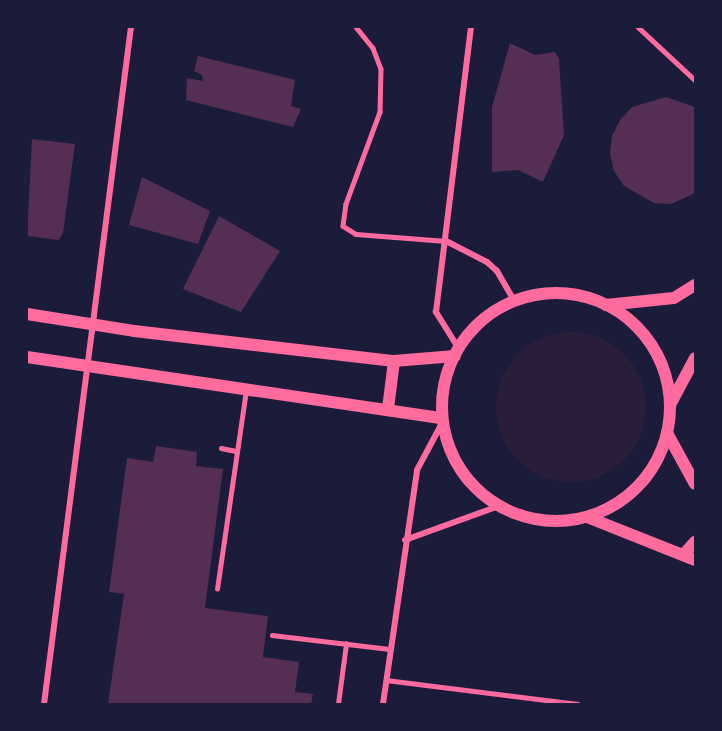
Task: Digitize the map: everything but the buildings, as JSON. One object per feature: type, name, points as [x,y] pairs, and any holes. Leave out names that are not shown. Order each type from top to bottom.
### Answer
[{"type":"main road","points":[[695,285],[674,298],[606,304],[558,293],[514,301],[486,317],[457,352],[440,422],[464,474],[477,491],[500,507],[542,520],[587,517],[690,556],[695,542]]},
{"type":"main road","points":[[587,517],[632,491],[661,453],[667,433],[670,405],[666,380],[649,342],[627,318],[606,304]]},
{"type":"main road","points":[[27,314],[394,360],[457,352]]},
{"type":"main road","points":[[27,357],[388,409],[440,422]]},
{"type":"main road","points":[[670,405],[695,358]]},
{"type":"main road","points":[[388,409],[394,360]]},
{"type":"main road","points":[[667,433],[695,484]]},
{"type":"street","points":[[45,704],[131,27]]},
{"type":"street","points":[[457,352],[436,312],[471,27]]},
{"type":"street","points":[[446,241],[487,262],[497,271],[514,301]]},
{"type":"street","points":[[383,704],[389,650],[417,470],[440,422]]},
{"type":"street","points":[[405,540],[500,507]]},
{"type":"lane","points":[[356,27],[373,48],[381,69],[380,112],[346,204],[343,226],[356,234],[446,241]]},
{"type":"lane","points":[[638,27],[695,80]]},
{"type":"lane","points":[[217,589],[246,389]]},
{"type":"lane","points":[[221,448],[236,451]]},
{"type":"lane","points":[[272,635],[389,650]]},
{"type":"lane","points":[[338,704],[346,644]]},
{"type":"lane","points":[[386,680],[578,704]]},
{"type":"lane","points":[[528,704],[530,697]]},
{"type":"shaded area","points":[[571,332],[586,333],[600,338],[613,344],[624,354],[634,365],[640,378],[645,392],[645,422],[640,436],[634,449],[624,460],[613,470],[600,476],[586,481],[571,482],[556,481],[542,476],[529,470],[518,460],[508,449],[502,436],[497,422],[496,407],[497,392],[502,378],[508,365],[518,354],[529,344],[542,338],[556,333]]}]
